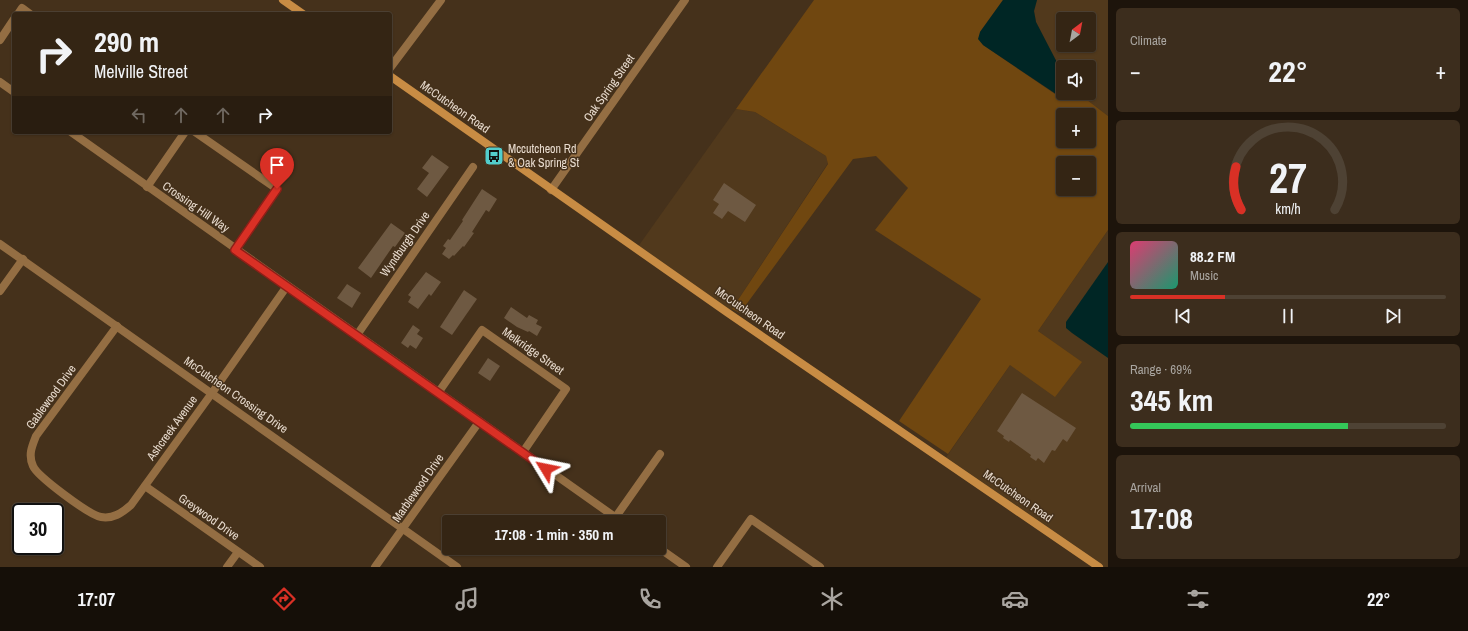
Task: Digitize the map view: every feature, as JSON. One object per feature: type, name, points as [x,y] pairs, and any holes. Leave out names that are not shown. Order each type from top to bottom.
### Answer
[{"type":"main road","points":[[283,0],[300,12]]},
{"type":"main road","name":"McCutcheon Road","points":[[392,77],[728,313],[1099,567]]},
{"type":"street","points":[[392,65],[441,0]]},
{"type":"street","name":"Oak Spring Street","points":[[551,190],[685,0]]},
{"type":"street","points":[[0,40],[12,22]]},
{"type":"street","points":[[0,82],[12,91]]},
{"type":"street","name":"Crossing Hill Way","points":[[73,134],[612,515]]},
{"type":"street","points":[[147,187],[184,134]]},
{"type":"street","points":[[198,134],[277,189],[235,250]]},
{"type":"street","name":"Wyndburgh Drive","points":[[357,335],[473,167]]},
{"type":"street","name":"McCutcheon Crossing Drive","points":[[0,244],[457,567]]},
{"type":"street","points":[[0,291],[23,259]]},
{"type":"street","name":"Ashcreek Avenue","points":[[112,517],[122,513],[131,505],[287,286]]},
{"type":"street","name":"Gablewood Drive","points":[[112,517],[100,517],[89,512],[43,478],[33,466],[30,451],[36,436],[117,326]]},
{"type":"street","name":"Melkridge Street","points":[[438,393],[482,330],[566,389],[523,452]]},
{"type":"street","name":"Marblewood Drive","points":[[375,567],[479,422]]},
{"type":"street","points":[[622,515],[660,454]]},
{"type":"street","name":"Greywood Drive","points":[[145,486],[260,567]]},
{"type":"street","points":[[717,567],[751,519],[820,567]]},
{"type":"street","points":[[227,567],[238,552]]},
{"type":"street","points":[[666,553],[686,567]]},
{"type":"shaded area","points":[[814,0],[1003,0],[980,32],[983,45],[1056,95],[1056,100],[1087,100],[1108,116],[1108,230],[1038,331],[1082,362],[1055,397],[1010,365],[948,454],[899,421],[981,299],[875,230],[908,188],[876,156],[853,159],[740,313],[732,309],[828,164],[826,156],[755,112],[736,109]]},
{"type":"shaded area","points":[[1037,0],[1108,0],[1108,116],[1087,100],[1096,100],[1096,60],[1056,61],[1036,22],[1034,11]]},
{"type":"shaded area","points":[[736,109],[755,112],[826,156],[828,163],[730,312],[637,248]]},
{"type":"shaded area","points":[[1108,230],[1108,567],[1103,567],[945,459],[1010,365],[1081,362],[1038,331]]},
{"type":"water","points":[[1003,0],[1037,0],[1034,11],[1036,22],[1056,61],[1056,94],[983,45],[978,39],[980,32]]},
{"type":"water","points":[[1108,262],[1108,358],[1066,328],[1066,322]]},
{"type":"building","points":[[432,155],[449,167],[427,197],[417,189],[429,173],[422,168]]},
{"type":"building","points":[[724,183],[756,205],[745,222],[728,211],[722,219],[713,213],[719,204],[713,200]]},
{"type":"building","points":[[482,189],[497,199],[489,212],[486,210],[472,232],[474,233],[464,247],[463,246],[454,256],[453,255],[449,259],[442,254],[446,248],[443,246],[448,239],[450,240],[463,221],[462,220]]},
{"type":"building","points":[[391,223],[405,233],[395,247],[393,246],[371,278],[358,268]]},
{"type":"building","points":[[426,272],[441,282],[431,296],[429,294],[418,309],[408,302],[411,297],[408,295]]},
{"type":"building","points":[[347,284],[361,293],[352,308],[337,298]]},
{"type":"building","points":[[464,290],[477,299],[452,335],[440,327]]},
{"type":"building","points":[[511,307],[527,318],[529,315],[538,320],[536,324],[542,327],[537,336],[529,331],[528,332],[517,327],[504,318]]},
{"type":"building","points":[[413,325],[420,330],[417,334],[423,338],[416,349],[410,345],[408,348],[401,343]]},
{"type":"building","points":[[488,358],[500,366],[490,381],[478,373]]},
{"type":"building","points":[[1022,393],[1076,428],[1067,442],[1063,439],[1055,451],[1052,450],[1044,463],[1038,458],[1036,461],[1030,457],[1031,455],[1010,440],[1009,442],[1003,438],[1004,436],[997,431]]},
{"type":"place","name":"Mccutcheon Rd & Oak Spring St","points":[[494,156]]},
{"type":"route","points":[[277,189],[235,250],[546,469]]}]
